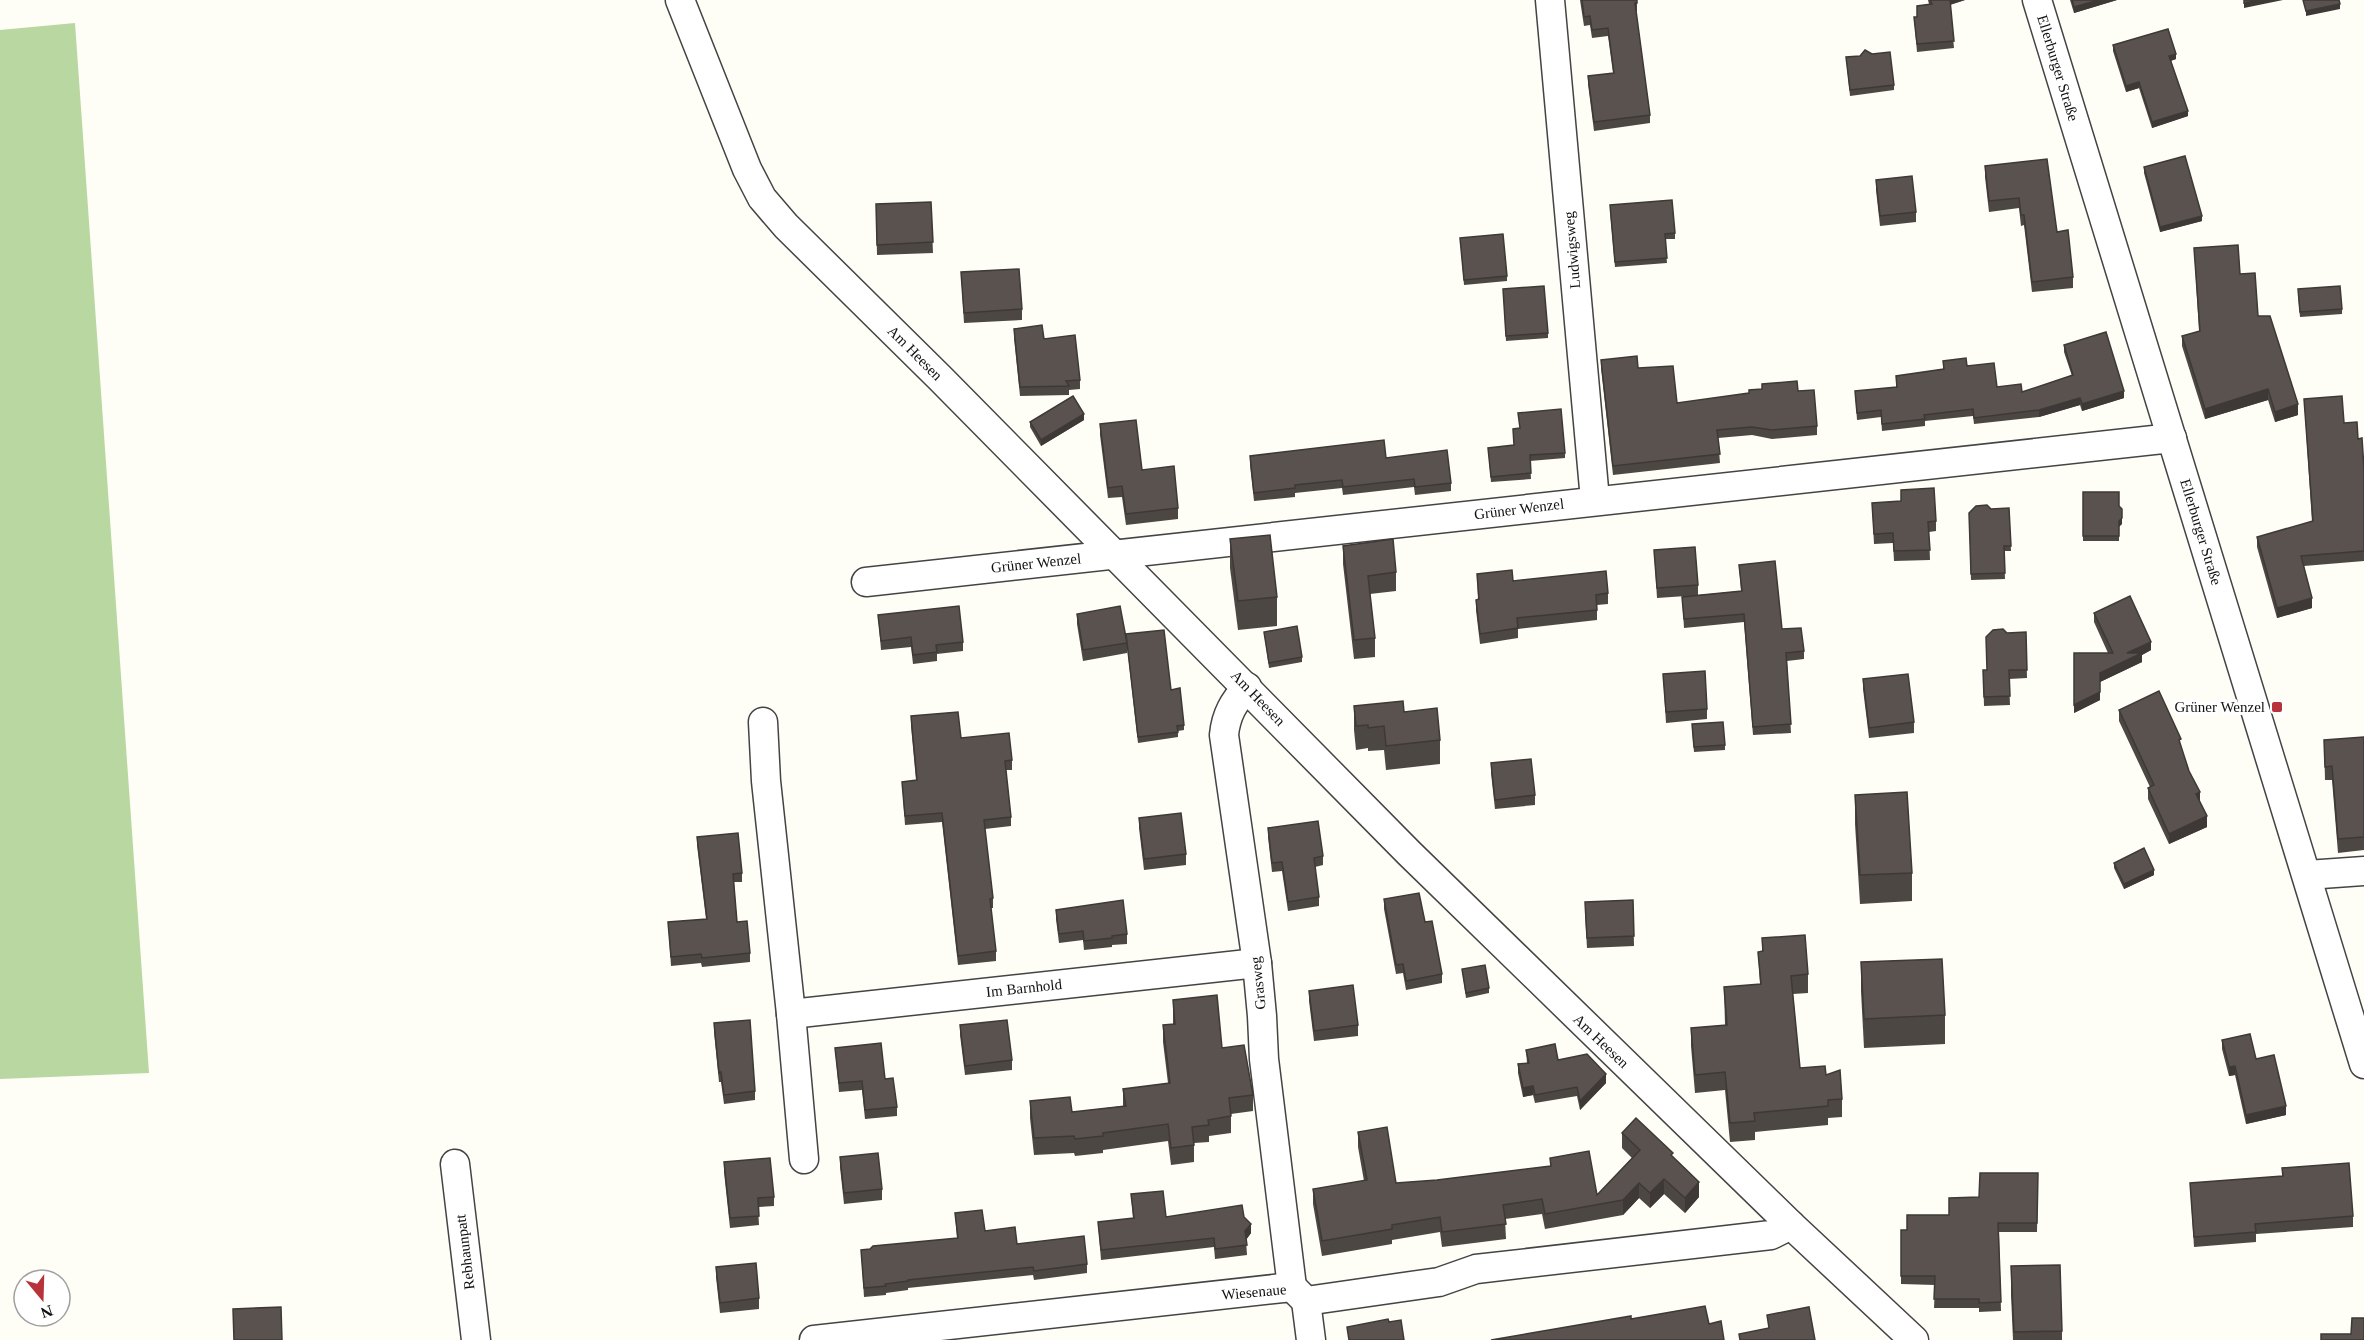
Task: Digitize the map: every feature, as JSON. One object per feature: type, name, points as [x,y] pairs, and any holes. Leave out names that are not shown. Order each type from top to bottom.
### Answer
[{"type":"street","name":"Am Heesen","points":[[680,0],[747,169],[762,198],[786,226],[1116,555],[1418,861],[1791,1225],[1914,1340]]},
{"type":"street","name":"Ludwigsweg","points":[[1550,0],[1595,500]]},
{"type":"street","name":"Ellerburger Straße","points":[[2037,0],[2364,1064]]},
{"type":"street","name":"Grüner Wenzel","points":[[866,582],[2172,438]]},
{"type":"street","name":"Grasweg","points":[[1247,687],[1233,704],[1226,720],[1224,735],[1257,963],[1263,1059],[1299,1294],[1311,1340]]},
{"type":"street","points":[[763,722],[766,781],[804,1159]]},
{"type":"street","points":[[2307,875],[2364,871]]},
{"type":"street","name":"Im Barnhold","points":[[791,1014],[1257,963]]},
{"type":"street","name":"Rebhaunpatt","points":[[455,1164],[476,1340]]},
{"type":"street","name":"Wiesenaue","points":[[814,1340],[922,1334],[1299,1294],[1439,1282],[1476,1269],[1771,1236],[1791,1225]]},
{"type":"green space","points":[[75,23],[149,1073],[0,1079],[0,30]]},
{"type":"building","points":[[1582,0],[1637,0],[1635,3],[1650,115],[1594,122],[1588,76],[1614,73],[1608,28],[1592,30],[1590,16],[1584,17]]},
{"type":"building","points":[[1930,0],[1950,0],[1954,41],[1917,44],[1914,17],[1917,17],[1917,6],[1932,4]]},
{"type":"building","points":[[2072,0],[2099,0],[2074,7]]},
{"type":"building","points":[[2303,0],[2339,0],[2340,4],[2306,11]]},
{"type":"building","points":[[2168,29],[2176,54],[2169,56],[2188,111],[2152,122],[2139,82],[2126,86],[2113,45]]},
{"type":"building","points":[[1865,50],[1872,54],[1890,52],[1894,85],[1850,90],[1846,57],[1860,56]]},
{"type":"building","points":[[2185,156],[2202,216],[2160,227],[2144,167]]},
{"type":"building","points":[[2047,159],[2057,232],[2068,230],[2073,277],[2032,282],[2024,215],[2021,215],[2019,198],[1989,201],[1985,166]]},
{"type":"building","points":[[1912,176],[1916,212],[1880,216],[1876,180]]},
{"type":"building","points":[[1672,200],[1675,233],[1665,234],[1667,258],[1615,262],[1610,205]]},
{"type":"building","points":[[931,202],[933,242],[877,245],[876,204]]},
{"type":"building","points":[[1503,234],[1507,276],[1464,280],[1460,238]]},
{"type":"building","points":[[2238,245],[2240,274],[2255,273],[2258,316],[2270,316],[2298,404],[2275,412],[2268,389],[2205,409],[2182,336],[2200,331],[2194,248]]},
{"type":"building","points":[[1019,269],[1022,309],[964,313],[961,272]]},
{"type":"building","points":[[1544,286],[1548,333],[1506,336],[1503,289]]},
{"type":"building","points":[[2340,286],[2342,309],[2300,312],[2298,289]]},
{"type":"building","points":[[1042,325],[1044,339],[1075,335],[1080,380],[1066,381],[1069,386],[1020,387],[1014,329]]},
{"type":"building","points":[[2106,332],[2124,391],[2082,404],[2080,398],[2039,410],[1974,418],[1973,409],[1924,415],[1925,419],[1882,424],[1881,410],[1857,413],[1855,391],[1897,387],[1896,376],[1944,369],[1943,361],[1966,358],[1967,366],[1994,363],[1997,387],[2021,384],[2022,392],[2073,375],[2064,345]]},
{"type":"building","points":[[1637,356],[1638,368],[1673,366],[1677,403],[1749,393],[1749,390],[1762,389],[1762,384],[1797,381],[1798,391],[1814,390],[1817,426],[1772,430],[1752,427],[1717,430],[1720,454],[1613,466],[1601,360]]},
{"type":"building","points":[[1073,396],[1084,414],[1041,440],[1030,422]]},
{"type":"building","points":[[2342,396],[2344,423],[2357,422],[2358,439],[2362,438],[2364,551],[2301,556],[2312,598],[2277,608],[2257,537],[2313,521],[2304,399]]},
{"type":"building","points":[[1561,409],[1565,453],[1530,455],[1531,473],[1491,477],[1488,448],[1514,445],[1513,429],[1520,428],[1518,413]]},
{"type":"building","points":[[1136,420],[1142,470],[1174,466],[1178,508],[1126,514],[1122,486],[1108,488],[1100,424]]},
{"type":"building","points":[[1384,440],[1386,458],[1447,450],[1451,483],[1415,487],[1414,479],[1343,487],[1342,480],[1295,485],[1295,488],[1254,493],[1250,456]]},
{"type":"building","points":[[1934,488],[1936,521],[1928,522],[1930,550],[1894,551],[1893,533],[1874,534],[1872,503],[1901,501],[1901,490]]},
{"type":"building","points":[[2083,492],[2119,492],[2122,518],[2119,521],[2119,536],[2083,536]]},
{"type":"building","points":[[1987,505],[1991,509],[2009,508],[2011,546],[2004,546],[2005,573],[1971,574],[1969,513],[1976,506]]},
{"type":"building","points":[[1270,535],[1277,597],[1238,601],[1230,539]]},
{"type":"building","points":[[1393,539],[1396,572],[1368,576],[1375,638],[1354,640],[1343,546]]},
{"type":"building","points":[[1695,547],[1698,585],[1657,588],[1654,550]]},
{"type":"building","points":[[1775,561],[1782,629],[1801,628],[1804,651],[1786,653],[1791,724],[1753,727],[1744,614],[1684,619],[1682,597],[1742,591],[1739,565]]},
{"type":"building","points":[[1512,570],[1513,581],[1606,571],[1608,593],[1596,595],[1597,610],[1517,618],[1518,628],[1480,634],[1476,600],[1479,599],[1477,574]]},
{"type":"building","points":[[2130,596],[2151,642],[2127,653],[2142,653],[2100,673],[2100,692],[2074,705],[2074,653],[2113,653],[2094,613]]},
{"type":"building","points":[[959,606],[963,642],[936,645],[937,652],[913,655],[911,637],[881,641],[878,615]]},
{"type":"building","points":[[1120,606],[1127,643],[1083,650],[1077,614]]},
{"type":"building","points":[[1297,626],[1302,657],[1269,663],[1264,632]]},
{"type":"building","points":[[2003,629],[2007,633],[2026,632],[2027,670],[2009,670],[2010,696],[1984,697],[1983,670],[1987,670],[1986,637],[1993,630]]},
{"type":"building","points":[[1164,630],[1171,690],[1180,688],[1184,725],[1177,726],[1178,732],[1138,737],[1126,634]]},
{"type":"building","points":[[1705,671],[1707,709],[1666,712],[1663,674]]},
{"type":"building","points":[[1908,674],[1914,722],[1869,728],[1863,679]]},
{"type":"building","points":[[2159,691],[2181,739],[2179,740],[2189,771],[2200,792],[2196,794],[2207,816],[2169,834],[2148,788],[2154,785],[2119,710]]},
{"type":"building","points":[[1403,701],[1404,712],[1437,708],[1440,740],[1386,746],[1384,726],[1368,728],[1368,725],[1356,726],[1354,706]]},
{"type":"building","points":[[958,712],[961,738],[1009,733],[1012,760],[1005,761],[1011,817],[984,820],[993,898],[990,899],[996,951],[958,956],[942,813],[905,816],[902,782],[917,780],[911,716]]},
{"type":"building","points":[[1723,722],[1725,745],[1694,747],[1692,724]]},
{"type":"building","points":[[2364,737],[2364,837],[2338,839],[2332,766],[2325,767],[2324,740]]},
{"type":"building","points":[[1531,759],[1535,795],[1495,800],[1491,763]]},
{"type":"building","points":[[1907,792],[1912,873],[1860,875],[1855,795]]},
{"type":"building","points":[[1181,813],[1186,854],[1144,859],[1139,818]]},
{"type":"building","points":[[1318,821],[1323,856],[1314,858],[1319,897],[1288,902],[1282,862],[1272,863],[1268,828]]},
{"type":"building","points":[[738,833],[742,873],[733,874],[737,922],[747,921],[750,953],[702,958],[701,954],[671,957],[668,922],[707,919],[697,837]]},
{"type":"building","points":[[2144,848],[2154,870],[2124,884],[2114,863]]},
{"type":"building","points":[[1419,893],[1425,922],[1432,921],[1442,974],[1406,981],[1403,964],[1396,965],[1384,899]]},
{"type":"building","points":[[1123,900],[1127,934],[1084,941],[1083,931],[1059,934],[1056,910]]},
{"type":"building","points":[[1633,900],[1634,936],[1587,938],[1585,902]]},
{"type":"building","points":[[1805,935],[1808,974],[1791,976],[1800,1068],[1825,1066],[1826,1075],[1840,1070],[1842,1099],[1828,1100],[1828,1106],[1754,1113],[1755,1121],[1730,1123],[1725,1072],[1695,1075],[1691,1028],[1727,1025],[1724,987],[1761,984],[1758,952],[1763,951],[1762,938]]},
{"type":"building","points":[[1942,959],[1945,1015],[1864,1019],[1861,962]]},
{"type":"building","points":[[1485,965],[1489,988],[1466,993],[1462,969]]},
{"type":"building","points":[[1353,985],[1358,1025],[1314,1031],[1309,991]]},
{"type":"building","points":[[1217,995],[1222,1048],[1244,1045],[1253,1095],[1229,1098],[1231,1116],[1208,1120],[1209,1125],[1192,1127],[1194,1145],[1171,1148],[1168,1124],[1075,1139],[1074,1136],[1034,1138],[1030,1101],[1070,1097],[1072,1112],[1126,1106],[1123,1089],[1170,1083],[1163,1025],[1175,1024],[1173,1000]]},
{"type":"building","points":[[750,1020],[755,1091],[724,1095],[721,1072],[719,1073],[714,1023]]},
{"type":"building","points":[[1007,1020],[1012,1060],[965,1066],[960,1025]]},
{"type":"building","points":[[2250,1034],[2256,1059],[2274,1055],[2286,1106],[2246,1115],[2235,1066],[2229,1067],[2222,1040]]},
{"type":"building","points":[[881,1043],[885,1079],[893,1078],[897,1107],[865,1110],[862,1081],[839,1083],[835,1048]]},
{"type":"building","points":[[1555,1044],[1558,1060],[1587,1054],[1606,1074],[1580,1101],[1577,1087],[1535,1095],[1533,1086],[1523,1088],[1518,1064],[1529,1063],[1526,1050]]},
{"type":"building","points":[[1636,1118],[1673,1153],[1671,1155],[1699,1182],[1685,1198],[1664,1179],[1650,1193],[1639,1183],[1623,1200],[1545,1214],[1542,1199],[1503,1205],[1506,1224],[1442,1232],[1440,1217],[1392,1225],[1392,1229],[1322,1241],[1313,1189],[1367,1180],[1358,1132],[1387,1127],[1396,1183],[1551,1166],[1550,1158],[1589,1151],[1597,1195],[1640,1150],[1622,1133]]},
{"type":"building","points":[[878,1153],[882,1189],[844,1193],[840,1157]]},
{"type":"building","points":[[770,1158],[774,1197],[758,1198],[759,1216],[730,1218],[724,1162]]},
{"type":"building","points":[[2349,1163],[2353,1216],[2255,1224],[2256,1232],[2194,1237],[2190,1183],[2283,1176],[2282,1168]]},
{"type":"building","points":[[1980,1173],[2038,1173],[2037,1223],[1998,1223],[2001,1302],[1979,1303],[1979,1299],[1934,1299],[1935,1276],[1901,1276],[1901,1230],[1907,1230],[1907,1215],[1949,1215],[1949,1198],[1979,1197]]},
{"type":"building","points":[[1163,1191],[1166,1217],[1242,1205],[1244,1217],[1251,1224],[1245,1231],[1247,1245],[1215,1249],[1214,1238],[1101,1250],[1098,1222],[1134,1218],[1131,1194]]},
{"type":"building","points":[[982,1210],[985,1231],[1015,1227],[1017,1244],[1084,1236],[1087,1264],[1034,1271],[1033,1267],[908,1280],[885,1284],[886,1286],[864,1288],[861,1250],[870,1249],[873,1246],[958,1238],[955,1213]]},
{"type":"building","points":[[756,1263],[759,1298],[720,1303],[716,1267]]},
{"type":"building","points":[[2060,1265],[2062,1331],[2014,1332],[2011,1266]]},
{"type":"building","points":[[1705,1306],[1709,1324],[1721,1321],[1724,1340],[1491,1340],[1631,1316],[1631,1319]]},
{"type":"building","points":[[281,1307],[282,1340],[234,1340],[233,1309]]},
{"type":"building","points":[[1809,1307],[1815,1340],[1740,1340],[1739,1334],[1769,1328],[1767,1315]]},
{"type":"building","points":[[2352,1318],[2364,1318],[2364,1340],[2321,1340],[2321,1334],[2351,1334]]},
{"type":"building","points":[[1388,1319],[1389,1322],[1401,1320],[1404,1340],[1349,1340],[1347,1327]]},
{"type":"place","name":"Grüner Wenzel","points":[[2277,707]]}]
